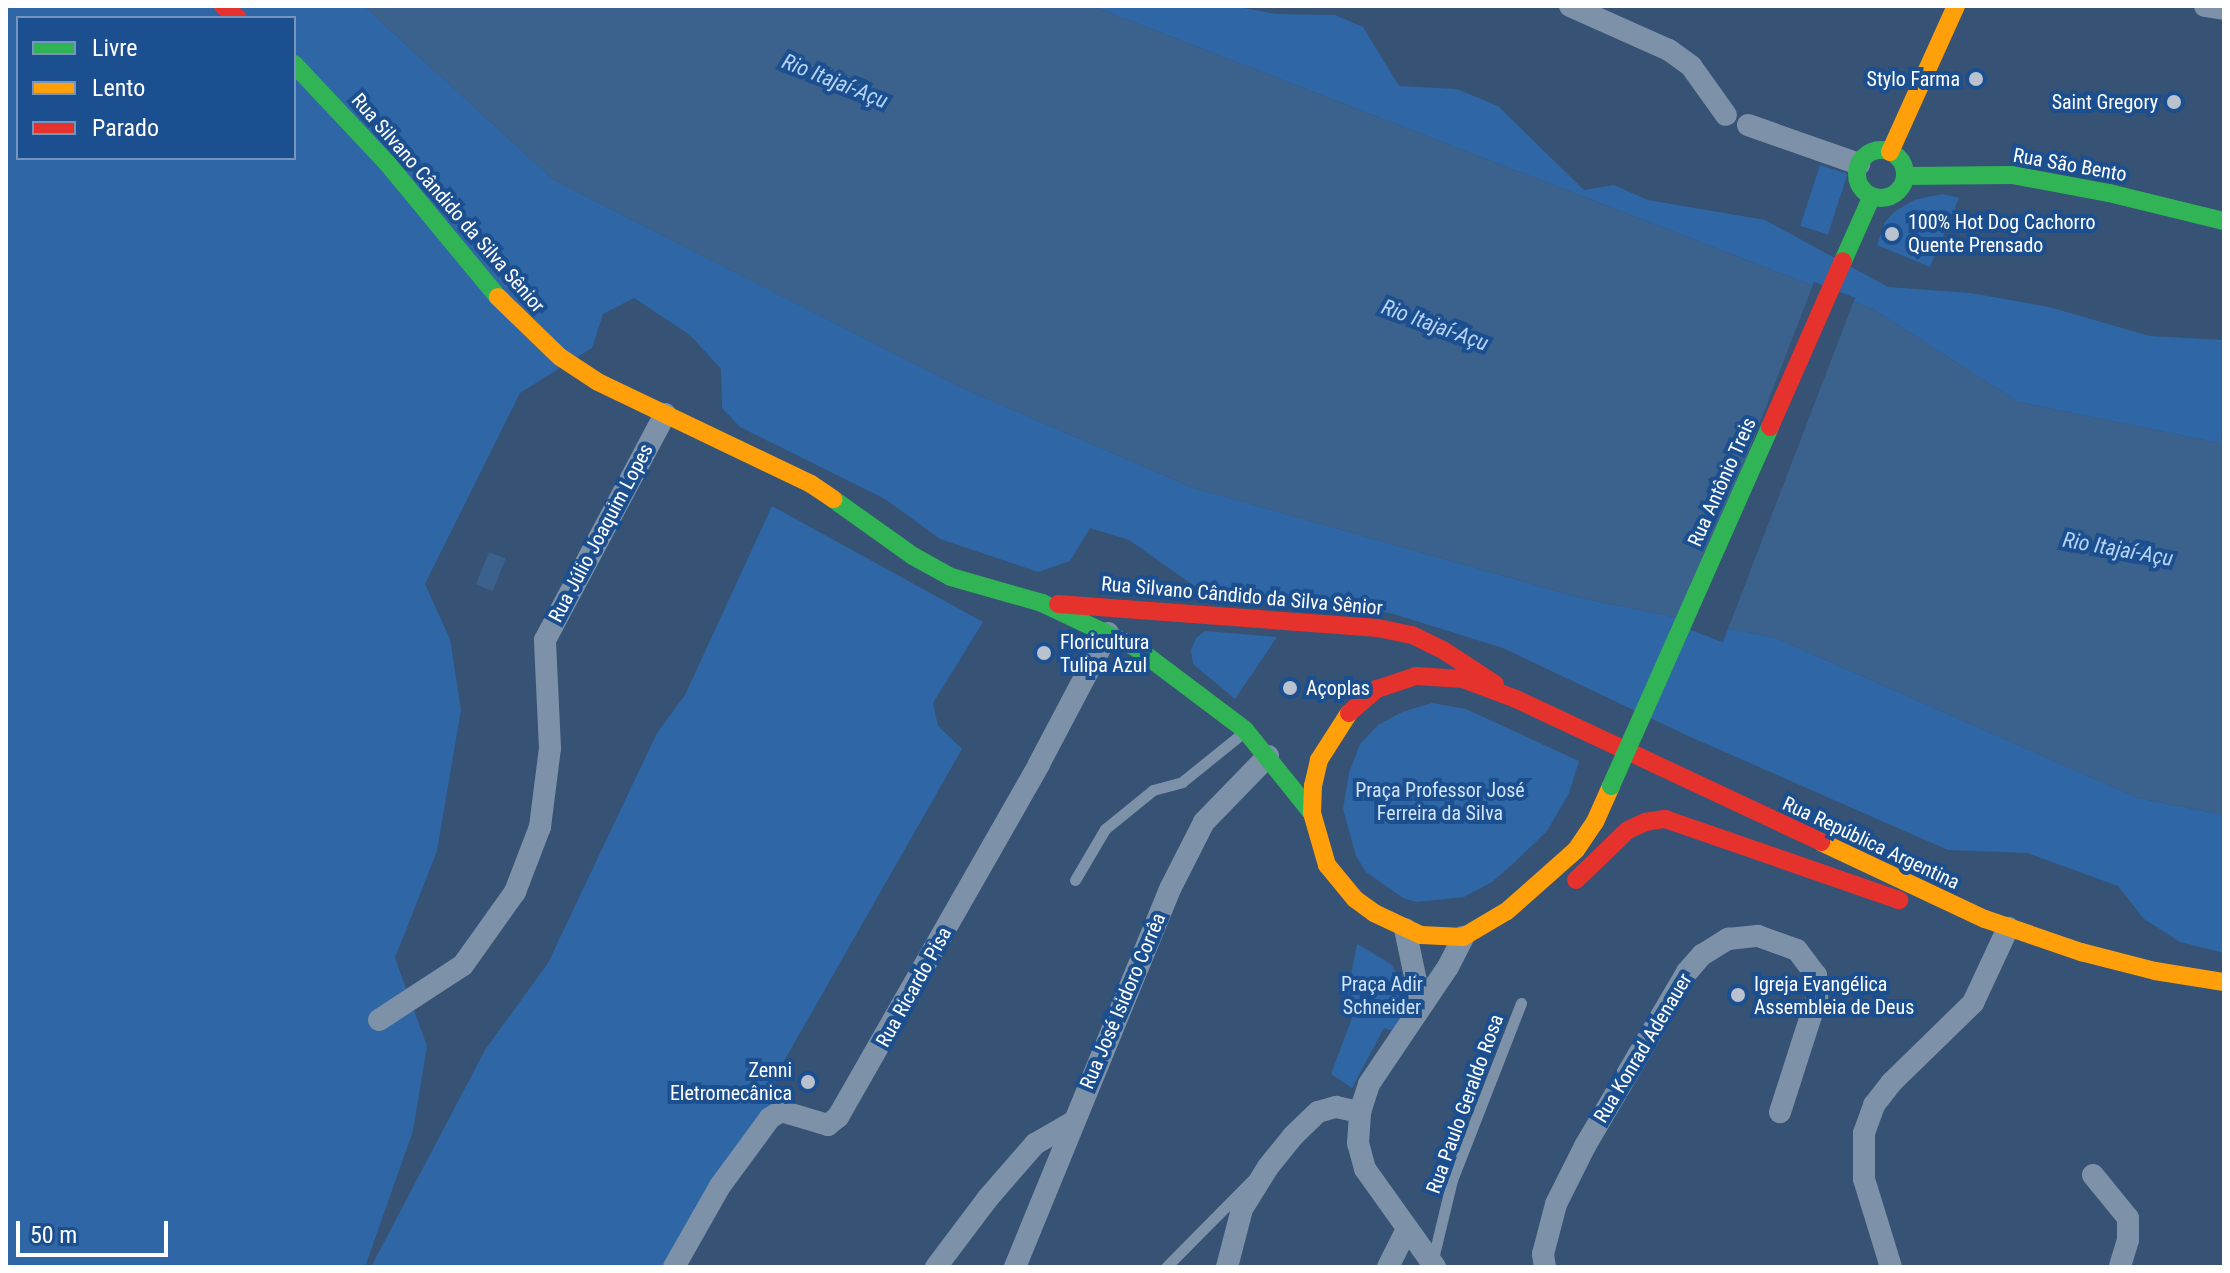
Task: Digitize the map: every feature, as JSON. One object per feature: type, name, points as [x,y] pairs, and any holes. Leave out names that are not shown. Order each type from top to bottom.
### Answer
[{"type":"main road","points":[[1890,152],[1956,6]]},
{"type":"main road","name":"Rua Silvano Cândido da Silva Sênior","points":[[296,66],[387,163],[513,315],[560,357],[598,382],[811,484],[913,556],[951,577],[1042,603],[1108,633],[1163,665],[1245,730],[1312,813]]},
{"type":"main road","points":[[1890,152],[1902,162],[1905,176],[1893,194],[1872,196],[1861,186],[1859,164],[1869,153],[1890,152]]},
{"type":"main road","name":"Rua São Bento","points":[[1905,176],[2012,175],[2223,219]]},
{"type":"main road","name":"Rua Antônio Treis","points":[[1463,937],[1507,911],[1576,850],[1595,822],[1872,196]]},
{"type":"main road","name":"Rua Silvano Cândido da Silva Sênior","points":[[1042,603],[1200,612],[1378,628],[1412,635],[1443,650],[1516,699]]},
{"type":"main road","points":[[1163,665],[1164,632],[1175,619],[1200,612]]},
{"type":"main road","points":[[1516,699],[1463,679],[1438,675],[1416,676],[1377,689],[1356,704],[1337,727],[1319,760],[1313,785],[1312,813],[1322,852],[1337,880],[1374,913],[1405,929],[1434,938],[1486,939],[1516,927]]},
{"type":"main road","name":"Rua República Argentina","points":[[1516,699],[1963,910],[2008,928],[2081,952],[2155,971],[2224,982]]},
{"type":"main road","points":[[1564,891],[1628,830],[1645,822],[1665,819],[1687,824],[1887,898],[1963,910]]},
{"type":"street","points":[[1570,6],[1669,50],[1691,66],[1726,115]]},
{"type":"street","points":[[2205,6],[2224,9]]},
{"type":"street","points":[[1748,125],[1859,164]]},
{"type":"street","name":"Rua Júlio Joaquim Lopes","points":[[379,1020],[463,965],[515,892],[540,827],[550,748],[545,640],[665,414]]},
{"type":"street","name":"Rua Ricardo Pisa","points":[[674,1267],[720,1186],[770,1118],[781,1111],[828,1125],[838,1117],[1039,764],[1108,633]]},
{"type":"street","name":"Rua José Isidoro Corrêa","points":[[1015,1267],[1170,889],[1204,822],[1268,756]]},
{"type":"street","points":[[1891,1267],[1864,1179],[1864,1133],[1874,1105],[1914,1058],[1973,1003],[1994,965],[2008,928]]},
{"type":"street","points":[[1405,929],[1421,1005]]},
{"type":"street","name":"Rua Konrad Adenauer","points":[[1545,1267],[1543,1254],[1556,1204],[1585,1146],[1687,972],[1702,955],[1728,939],[1758,936],[1797,950],[1816,975],[1817,997],[1780,1112]]},
{"type":"street","points":[[1434,1265],[1365,1169],[1358,1143],[1360,1112],[1369,1084],[1448,967],[1463,937]]},
{"type":"street","points":[[1227,1267],[1231,1240],[1242,1209],[1268,1167],[1318,1112],[1336,1107],[1360,1112]]},
{"type":"street","points":[[936,1267],[988,1198],[1035,1144],[1073,1122]]},
{"type":"street","points":[[2093,1175],[2128,1218],[2128,1240],[2120,1267]]},
{"type":"street","points":[[1388,1267],[1407,1229]]},
{"type":"lane","points":[[1075,880],[1105,829],[1153,790],[1182,782],[1245,730]]},
{"type":"lane","name":"Rua Paulo Geraldo Rosa","points":[[1434,1265],[1452,1180],[1521,1003]]},
{"type":"lane","points":[[1166,1267],[1179,1250],[1268,1167]]},
{"type":"green space","points":[[6,6],[364,6],[554,180],[960,387],[1191,487],[1581,598],[1776,638],[2138,798],[2224,815],[2224,953],[2180,942],[2144,919],[2118,886],[2027,853],[1948,850],[1686,735],[1503,648],[1390,613],[1200,590],[1129,540],[1090,528],[1070,561],[1038,572],[940,539],[885,499],[740,427],[722,408],[721,369],[690,335],[634,298],[603,314],[592,348],[520,393],[425,584],[450,639],[461,710],[437,851],[395,958],[427,1046],[413,1131],[365,1267],[6,1267]]},
{"type":"green space","points":[[1092,6],[1233,6],[1276,14],[1335,15],[1363,27],[1399,86],[1457,89],[1498,106],[1584,190],[1614,185],[1648,200],[1765,220],[1888,287],[1971,293],[2049,307],[2150,336],[2224,340],[2224,444],[2018,402],[1873,309]]},
{"type":"green space","points":[[1820,165],[1848,174],[1828,235],[1800,226]]},
{"type":"green space","points":[[1942,194],[1959,198],[1930,267],[1877,245],[1885,222],[1894,212],[1914,200]]},
{"type":"green space","points":[[772,506],[983,622],[933,703],[938,726],[962,749],[776,1075],[774,1099],[680,1267],[371,1267],[485,1050],[548,963],[657,733],[685,695]]},
{"type":"green space","points":[[1205,631],[1277,637],[1235,699],[1193,664],[1191,650],[1196,638]]},
{"type":"green space","name":"Praça Professor José Ferreira da Silva","points":[[1432,703],[1466,709],[1579,761],[1569,793],[1547,831],[1514,863],[1492,882],[1464,897],[1416,902],[1403,898],[1366,872],[1356,856],[1343,809],[1349,773],[1360,744],[1378,725],[1402,712]]},
{"type":"green space","name":"Praça Adir Schneider","points":[[1357,944],[1391,964],[1404,986],[1408,1003],[1396,1032],[1384,1028],[1352,1088],[1331,1074],[1358,1002],[1347,996]]},
{"type":"water","name":"Rio Itajaí-Açu","points":[[364,6],[1092,6],[1873,309],[2018,402],[2224,444],[2224,815],[2138,798],[1776,638],[1581,598],[1191,487],[960,387],[554,180]]},
{"type":"water","points":[[489,552],[506,559],[493,591],[476,584]]},
{"type":"pier","points":[[1814,282],[1855,298],[1723,642],[1682,626]]},
{"type":"traffic: fast","points":[[296,66],[387,163],[498,297]]},
{"type":"traffic: fast","points":[[1881,150],[1898,157],[1905,174],[1898,191],[1881,198],[1864,191],[1857,174],[1864,157],[1881,150]]},
{"type":"traffic: fast","points":[[1905,176],[2012,175],[2109,193],[2224,221]]},
{"type":"traffic: fast","points":[[1843,261],[1872,196]]},
{"type":"traffic: fast","points":[[1611,786],[1770,427]]},
{"type":"traffic: fast","points":[[833,499],[913,556],[951,577],[1042,603],[1135,647],[1245,730],[1312,813]]},
{"type":"traffic: slow","points":[[1890,152],[1956,6]]},
{"type":"traffic: slow","points":[[498,297],[560,357],[598,382],[811,484],[833,499]]},
{"type":"traffic: slow","points":[[1349,713],[1319,760],[1313,785],[1312,813],[1327,865],[1355,899],[1374,913],[1421,935],[1463,937],[1507,911],[1576,850],[1595,822],[1611,786]]},
{"type":"traffic: slow","points":[[1821,842],[1985,919],[2081,952],[2155,971],[2224,982]]},
{"type":"traffic: jam","points":[[223,6],[236,16]]},
{"type":"traffic: jam","points":[[1770,427],[1843,261]]},
{"type":"traffic: jam","points":[[1058,604],[1378,628],[1412,635],[1443,650],[1495,684]]},
{"type":"traffic: jam","points":[[1349,713],[1377,689],[1416,676],[1463,679],[1516,699],[1821,842]]},
{"type":"traffic: jam","points":[[1576,880],[1628,830],[1645,822],[1665,819],[1899,900]]},
{"type":"place","name":"Stylo Farma","points":[[1976,79]]},
{"type":"place","name":"Saint Gregory","points":[[2174,102]]},
{"type":"place","name":"100% Hot Dog Cachorro Quente Prensado","points":[[1892,234]]},
{"type":"place","name":"Floricultura Tulipa Azul","points":[[1044,653]]},
{"type":"place","name":"Açoplas","points":[[1290,688]]},
{"type":"place","name":"Igreja Evangélica Assembleia de Deus","points":[[1738,995]]},
{"type":"place","name":"Zenni Eletromecânica","points":[[808,1082]]}]
